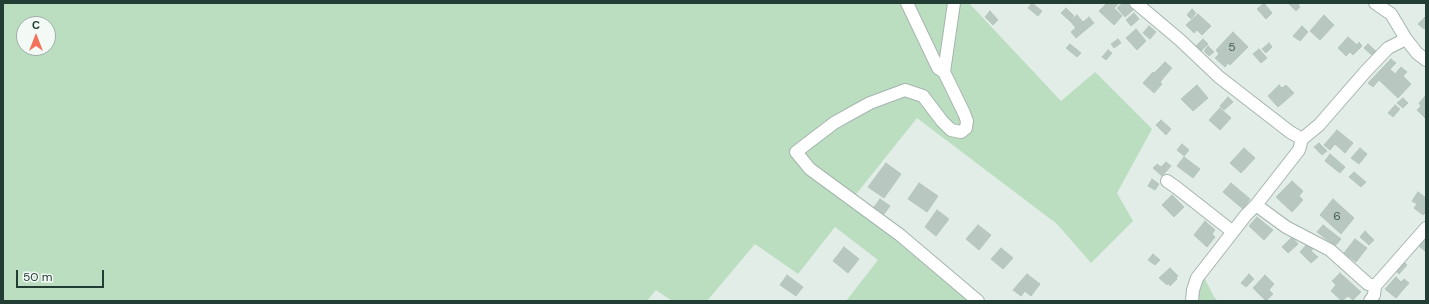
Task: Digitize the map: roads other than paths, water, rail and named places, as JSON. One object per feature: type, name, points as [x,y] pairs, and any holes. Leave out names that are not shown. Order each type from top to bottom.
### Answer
[{"type":"street","points":[[907,3],[938,68],[944,72],[966,117],[966,128],[961,132],[951,130],[942,121],[923,96],[905,90],[870,103],[834,123],[796,152],[810,169],[900,235],[978,301]]},
{"type":"street","points":[[944,72],[954,3]]},
{"type":"street","points":[[1136,3],[1180,40],[1219,77],[1290,132],[1302,139]]},
{"type":"street","points":[[1375,3],[1391,14],[1406,39],[1417,53],[1426,60]]},
{"type":"street","points":[[1192,301],[1193,290],[1197,278],[1232,232],[1256,205],[1299,150],[1302,139],[1319,125],[1388,48],[1406,39]]},
{"type":"street","points":[[1167,181],[1232,232]]},
{"type":"street","points":[[1256,205],[1286,227],[1330,250],[1368,284],[1375,286]]},
{"type":"street","points":[[1370,301],[1374,295],[1375,286],[1426,228]]}]
